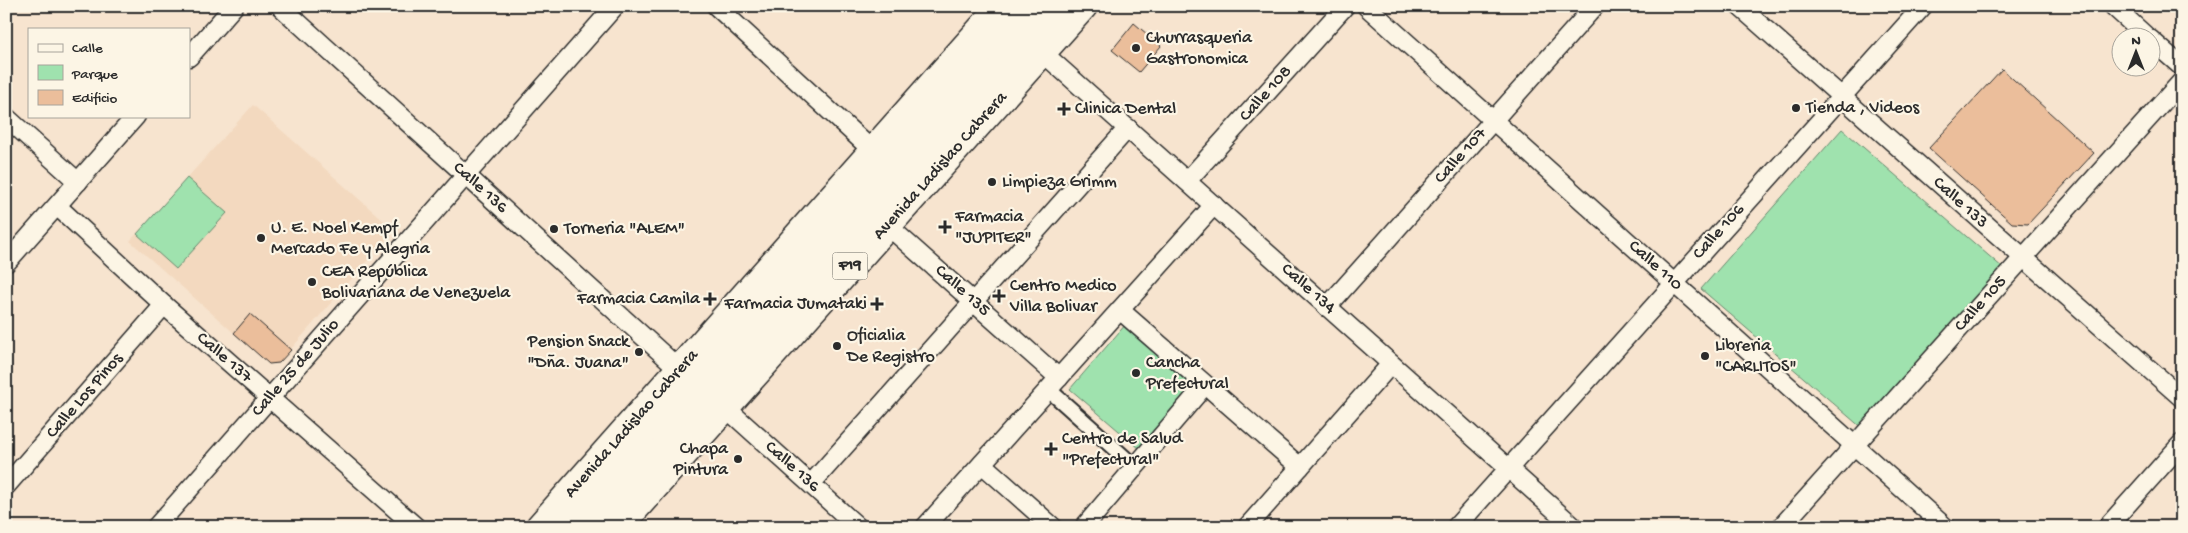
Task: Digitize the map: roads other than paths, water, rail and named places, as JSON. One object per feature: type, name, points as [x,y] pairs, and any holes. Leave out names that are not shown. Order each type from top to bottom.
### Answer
[{"type":"main road","name":"Avenida Ladislao Cabrera","points":[[540,527],[1002,6]]},
{"type":"main road","name":"Avenida Ladislao Cabrera","points":[[564,527],[1028,6]]},
{"type":"main road","name":"Avenida Ladislao Cabrera","points":[[595,527],[1057,6]]},
{"type":"main road","name":"Avenida Ladislao Cabrera","points":[[618,527],[1082,6]]},
{"type":"street","points":[[190,56],[234,6]]},
{"type":"street","name":"Calle 136","points":[[280,6],[679,369]]},
{"type":"street","name":"Calle 25 de Julio","points":[[156,527],[615,6]]},
{"type":"street","points":[[716,6],[873,151]]},
{"type":"street","name":"Calle 108","points":[[1187,181],[1345,6]]},
{"type":"street","name":"Calle 110","points":[[1366,6],[1945,527]]},
{"type":"street","name":"Calle 107","points":[[1328,307],[1595,6]]},
{"type":"street","name":"Calle 133","points":[[1739,6],[2182,398]]},
{"type":"street","name":"Calle 106","points":[[1456,527],[1923,6]]},
{"type":"street","points":[[2113,6],[2138,28]]},
{"type":"street","points":[[2160,48],[2182,68]]},
{"type":"street","name":"Calle 134","points":[[1042,52],[1574,527]]},
{"type":"street","name":"Calle 105","points":[[1781,527],[2182,81]]},
{"type":"street","points":[[6,117],[78,182]]},
{"type":"street","points":[[6,263],[134,118]]},
{"type":"street","points":[[811,484],[1128,128]]},
{"type":"street","points":[[926,527],[1214,205]]},
{"type":"street","name":"Calle 137","points":[[57,206],[164,305],[416,527]]},
{"type":"street","name":"Calle 135","points":[[887,225],[974,302],[1135,467]]},
{"type":"street","name":"Calle Los Pinos","points":[[6,486],[164,305]]},
{"type":"street","points":[[1120,310],[1300,467]]},
{"type":"street","points":[[1247,527],[1391,364]]},
{"type":"street","points":[[1084,527],[1205,385]]},
{"type":"street","name":"Calle 136","points":[[725,407],[858,527]]},
{"type":"street","points":[[2107,527],[2182,443]]},
{"type":"street","points":[[982,464],[1053,527]]},
{"type":"place","name":"Churrasqueria Gastronomica","points":[[1136,48]]},
{"type":"place","name":"Tienda , Videos","points":[[1796,108]]},
{"type":"place","name":"Clinica Dental","points":[[1064,109]]},
{"type":"place","name":"Limpieza Grimm","points":[[992,182]]},
{"type":"place","name":"Farmacia \"JUPITER\"","points":[[945,227]]},
{"type":"place","name":"Torneria \"ALEM\"","points":[[554,229]]},
{"type":"place","name":"U. E. Noel Kempf Mercado Fe y Alegria","points":[[261,238]]},
{"type":"place","name":"CEA República Bolivariana de Venezuela","points":[[312,282]]},
{"type":"place","name":"Centro Medico Villa Bolivar","points":[[999,296]]},
{"type":"place","name":"Farmacia Camila","points":[[710,299]]},
{"type":"place","name":"Farmacia Jumataki","points":[[877,304]]},
{"type":"place","name":"Oficialia De Registro","points":[[837,346]]},
{"type":"place","name":"Pension Snack \"Dña. Juana\"","points":[[639,352]]},
{"type":"place","name":"Libreria \"CARLITOS\"","points":[[1705,356]]},
{"type":"place","name":"Cancha Prefectural","points":[[1136,373]]},
{"type":"place","name":"Centro de Salud \"Prefectural\"","points":[[1051,449]]},
{"type":"place","name":"Chapa Pintura","points":[[738,459]]}]
